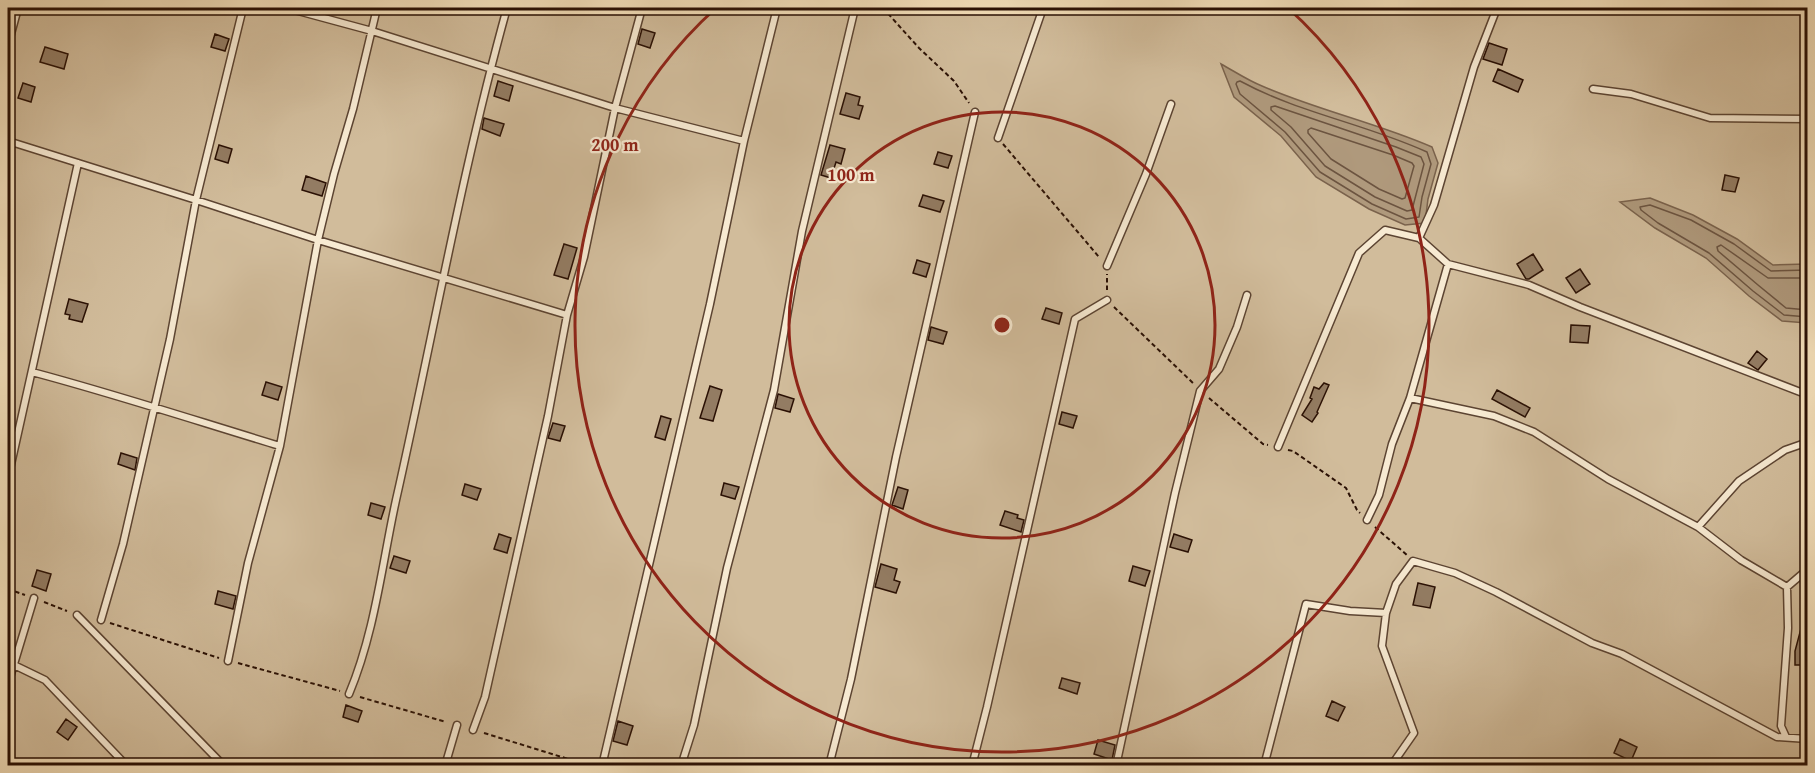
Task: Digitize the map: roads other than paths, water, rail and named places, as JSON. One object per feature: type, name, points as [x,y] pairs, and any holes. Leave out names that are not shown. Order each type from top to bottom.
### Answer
[{"type":"lane","points":[[8,45],[18,8]]},
{"type":"lane","points":[[101,620],[123,544],[171,339],[196,200],[243,8]]},
{"type":"lane","points":[[287,8],[372,31],[615,108],[744,141]]},
{"type":"lane","points":[[228,661],[248,564],[280,446],[318,240],[377,8]]},
{"type":"lane","points":[[349,693],[371,626],[385,549],[443,278],[490,69],[507,8]]},
{"type":"lane","points":[[473,730],[485,697],[548,416],[567,315],[584,257],[615,108],[642,8]]},
{"type":"lane","points":[[602,765],[710,304],[744,141],[777,8]]},
{"type":"lane","points":[[681,765],[694,726],[727,568],[774,390],[802,231],[855,8]]},
{"type":"lane","points":[[998,138],[1043,8]]},
{"type":"lane","points":[[1419,238],[1434,205],[1474,67],[1497,8]]},
{"type":"lane","points":[[1593,89],[1631,94],[1710,118],[1808,119]]},
{"type":"lane","points":[[1107,266],[1146,174],[1171,104]]},
{"type":"lane","points":[[829,765],[851,679],[896,457],[975,112]]},
{"type":"lane","points":[[8,141],[318,240],[567,315]]},
{"type":"lane","points":[[8,478],[78,163]]},
{"type":"lane","points":[[1278,447],[1359,253],[1385,230],[1419,238],[1448,264],[1529,285],[1808,395]]},
{"type":"lane","points":[[1367,520],[1379,495],[1392,444],[1410,398],[1448,264]]},
{"type":"lane","points":[[1116,765],[1175,493],[1200,390],[1219,369],[1237,327],[1247,295]]},
{"type":"lane","points":[[972,765],[1075,319],[1107,300]]},
{"type":"lane","points":[[32,372],[98,389],[280,446]]},
{"type":"lane","points":[[1410,398],[1494,416],[1534,432],[1608,479],[1698,526],[1741,560],[1787,587]]},
{"type":"lane","points":[[1698,526],[1739,481],[1785,450],[1808,442]]},
{"type":"lane","points":[[1391,765],[1414,733],[1382,645],[1386,613],[1396,584],[1413,561],[1455,573],[1486,587],[1592,643],[1622,654],[1777,737],[1808,739]]},
{"type":"lane","points":[[1787,587],[1808,569]]},
{"type":"lane","points":[[1786,738],[1781,726],[1788,628],[1787,587]]},
{"type":"lane","points":[[8,684],[34,598]]},
{"type":"lane","points":[[1264,765],[1306,604],[1350,611],[1386,613]]},
{"type":"lane","points":[[77,615],[224,765]]},
{"type":"lane","points":[[14,665],[45,681],[127,765]]},
{"type":"lane","points":[[445,765],[457,725]]},
{"type":"water","points":[[1221,64],[1283,95],[1432,147],[1438,163],[1428,199],[1425,223],[1405,225],[1369,209],[1316,177],[1281,136],[1234,97]]},
{"type":"water","points":[[1650,198],[1693,215],[1737,239],[1773,265],[1807,264],[1807,323],[1782,321],[1749,296],[1706,258],[1655,228],[1620,202]]}]
